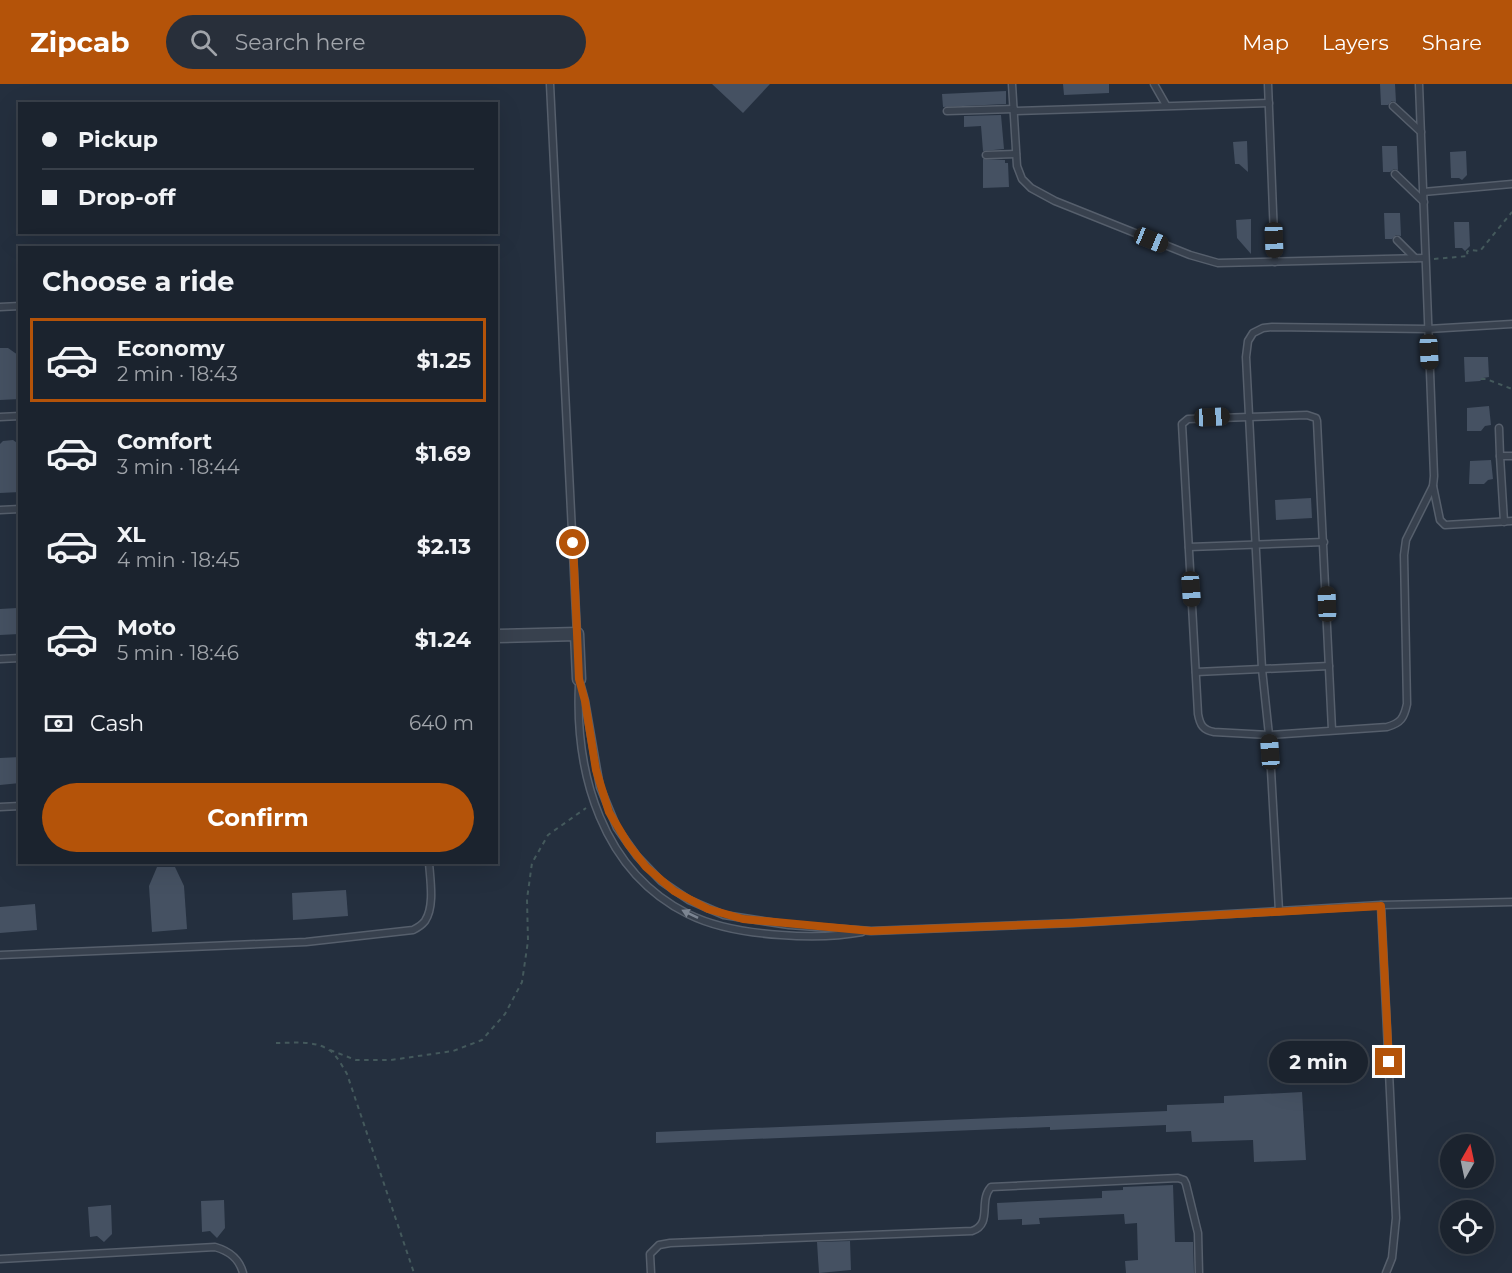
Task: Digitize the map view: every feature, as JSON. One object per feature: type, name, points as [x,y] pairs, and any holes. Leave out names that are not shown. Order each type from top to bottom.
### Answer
[{"type":"street","points":[[498,636],[577,634],[579,679]]},
{"type":"lane","points":[[550,84],[577,634]]},
{"type":"lane","points":[[1012,84],[1017,166],[1022,179],[1030,188],[1055,201],[1205,261],[1230,264],[1425,259]]},
{"type":"lane","points":[[1154,84],[1166,105]]},
{"type":"lane","points":[[1268,84],[1275,262]]},
{"type":"lane","points":[[1419,84],[1433,486],[1440,520],[1445,525],[1512,521]]},
{"type":"lane","points":[[947,111],[1269,103]]},
{"type":"lane","points":[[1393,106],[1421,132]]},
{"type":"lane","points":[[986,155],[1016,154]]},
{"type":"lane","points":[[1395,174],[1424,202]]},
{"type":"lane","points":[[1423,192],[1512,184]]},
{"type":"lane","points":[[1397,240],[1415,258]]},
{"type":"lane","points":[[0,307],[18,306]]},
{"type":"lane","points":[[1279,911],[1269,735],[1262,669],[1246,357],[1248,341],[1253,333],[1263,328],[1428,329],[1512,324]]},
{"type":"lane","points":[[1332,730],[1316,418],[1307,415],[1249,415],[1188,418],[1182,424],[1199,721],[1206,731],[1269,735],[1387,727],[1403,719],[1407,704],[1404,555],[1406,540],[1433,486]]},
{"type":"lane","points":[[0,417],[18,416]]},
{"type":"lane","points":[[1499,428],[1504,522]]},
{"type":"lane","points":[[1500,456],[1512,456]]},
{"type":"lane","points":[[0,510],[18,509]]},
{"type":"lane","points":[[1189,547],[1324,542]]},
{"type":"lane","points":[[0,659],[18,658]]},
{"type":"lane","points":[[1196,672],[1329,666]]},
{"type":"lane","points":[[579,679],[578,712],[585,775],[594,803],[612,841],[633,871],[660,896],[687,914],[721,926],[769,934],[830,936],[871,931],[1074,923],[1381,906],[1512,902]]},
{"type":"lane","points":[[579,679],[598,778],[609,812],[617,828],[637,856],[662,881],[689,900],[724,915],[778,923],[871,931]]},
{"type":"lane","points":[[0,807],[18,806]]},
{"type":"lane","points":[[0,955],[306,942],[413,930],[426,921],[429,910],[431,897],[429,864]]},
{"type":"lane","points":[[1381,906],[1396,1218],[1392,1258],[1386,1273]]},
{"type":"lane","points":[[651,1273],[650,1254],[659,1245],[972,1231],[979,1228],[985,1220],[984,1198],[992,1187],[1178,1178],[1184,1180],[1186,1184],[1198,1233],[1199,1273]]},
{"type":"lane","points":[[0,1259],[215,1247],[226,1250],[236,1258],[243,1273]]},
{"type":"path","points":[[1425,259],[1468,256],[1469,250],[1480,250],[1512,212]]},
{"type":"path","points":[[1481,379],[1512,389]]},
{"type":"path","points":[[276,1043],[308,1043],[322,1046],[356,1060],[391,1060],[453,1051],[482,1040],[505,1014],[522,982],[528,941],[527,899],[532,863],[548,835],[594,803]]},
{"type":"path","points":[[330,1050],[347,1074],[414,1273]]},
{"type":"building","points":[[712,84],[770,84],[743,113]]},
{"type":"building","points":[[1063,84],[1109,84],[1109,93],[1064,95]]},
{"type":"building","points":[[1380,84],[1395,84],[1396,102],[1381,105]]},
{"type":"building","points":[[1006,91],[1006,104],[943,107],[942,94]]},
{"type":"building","points":[[1001,115],[1004,149],[983,151],[981,126],[964,127],[964,116]]},
{"type":"building","points":[[1247,141],[1248,172],[1239,164],[1235,164],[1233,142]]},
{"type":"building","points":[[1382,146],[1397,146],[1398,170],[1383,172]]},
{"type":"building","points":[[1466,151],[1467,175],[1462,180],[1451,178],[1450,152]]},
{"type":"building","points":[[983,159],[1005,160],[1005,163],[1008,163],[1009,187],[983,188]]},
{"type":"building","points":[[1384,213],[1400,213],[1401,236],[1396,235],[1392,239],[1385,239]]},
{"type":"building","points":[[1251,219],[1251,254],[1237,238],[1236,220]]},
{"type":"building","points":[[1454,222],[1469,222],[1470,246],[1465,251],[1462,248],[1455,248]]},
{"type":"building","points":[[0,348],[8,348],[18,355],[18,399],[0,400]]},
{"type":"building","points":[[1464,357],[1488,357],[1489,377],[1480,381],[1465,382]]},
{"type":"building","points":[[1489,406],[1491,425],[1485,426],[1481,431],[1467,431],[1467,408]]},
{"type":"building","points":[[13,440],[18,444],[18,492],[0,493],[0,444],[3,441]]},
{"type":"building","points":[[1491,460],[1493,479],[1484,484],[1469,484],[1470,461]]},
{"type":"building","points":[[1311,498],[1312,518],[1276,520],[1275,500]]},
{"type":"building","points":[[17,608],[18,634],[0,635],[0,609]]},
{"type":"building","points":[[18,757],[18,783],[0,785],[0,758]]},
{"type":"building","points":[[157,867],[175,867],[184,886],[187,929],[152,932],[149,886]]},
{"type":"building","points":[[346,890],[348,916],[293,920],[292,893]]},
{"type":"building","points":[[35,904],[37,930],[0,933],[0,907]]},
{"type":"building","points":[[1302,1092],[1306,1160],[1254,1162],[1253,1140],[1192,1142],[1191,1131],[1166,1132],[1166,1125],[1050,1130],[1050,1127],[656,1143],[656,1132],[1167,1111],[1167,1105],[1224,1103],[1224,1096]]},
{"type":"building","points":[[1173,1185],[1175,1242],[1193,1242],[1194,1273],[1126,1273],[1125,1261],[1138,1260],[1137,1223],[1125,1224],[1124,1214],[1039,1218],[1040,1224],[1022,1225],[1022,1219],[998,1220],[997,1203],[1102,1198],[1102,1191],[1123,1190],[1123,1187]]},
{"type":"building","points":[[224,1200],[225,1228],[217,1238],[210,1231],[202,1232],[201,1201]]},
{"type":"building","points":[[111,1205],[112,1234],[104,1242],[97,1236],[90,1237],[88,1207]]},
{"type":"building","points":[[850,1241],[851,1270],[819,1273],[817,1242]]},
{"type":"route","points":[[573,543],[579,679],[600,787],[609,812],[628,844],[646,867],[674,891],[708,909],[743,919],[871,931],[1074,923],[1381,906],[1389,1062]]}]
